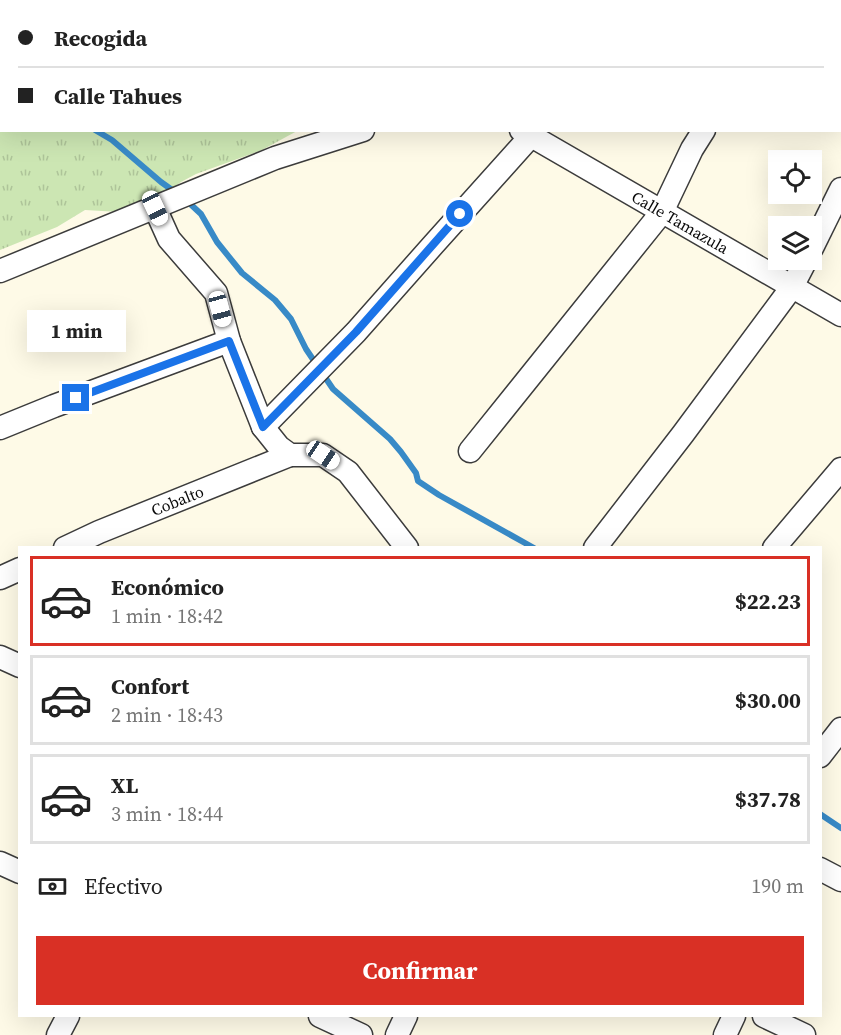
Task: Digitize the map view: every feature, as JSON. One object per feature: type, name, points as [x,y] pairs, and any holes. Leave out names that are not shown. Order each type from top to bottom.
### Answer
[{"type":"street","points":[[0,271],[275,158],[357,132]]},
{"type":"street","points":[[470,451],[662,212],[692,149],[703,132]]},
{"type":"street","points":[[263,427],[356,332],[526,134]]},
{"type":"street","name":"Calle Tamazula","points":[[526,134],[841,315]]},
{"type":"street","points":[[822,228],[841,189]]},
{"type":"street","points":[[155,208],[169,239],[216,293],[229,341],[263,427],[279,447],[290,455],[323,455],[348,472],[405,546]]},
{"type":"street","points":[[597,546],[792,287],[801,270]]},
{"type":"street","points":[[0,428],[229,341]]},
{"type":"street","name":"Cobalto","points":[[69,546],[290,455]]},
{"type":"street","points":[[776,546],[841,470]]},
{"type":"street","points":[[0,578],[18,569]]},
{"type":"street","points":[[0,657],[18,665]]},
{"type":"street","points":[[822,753],[841,729]]},
{"type":"street","points":[[0,863],[18,871]]},
{"type":"street","points":[[822,869],[841,880]]},
{"type":"street","points":[[58,1035],[67,1017]]},
{"type":"street","points":[[322,1017],[361,1035]]},
{"type":"street","points":[[397,1035],[406,1017]]},
{"type":"street","points":[[725,1035],[734,1017]]},
{"type":"street","points":[[766,1017],[804,1035]]},
{"type":"green space","points":[[0,132],[295,132],[262,150],[196,174],[168,192],[119,212],[85,210],[57,227],[0,250]]},
{"type":"waterway","points":[[98,132],[112,140],[175,192]]},
{"type":"waterway","points":[[186,200],[201,214],[217,242],[242,273],[275,300],[291,319],[306,349],[333,389],[390,439],[416,473],[418,481],[530,546]]},
{"type":"waterway","points":[[822,815],[841,828]]},
{"type":"route","points":[[76,398],[229,341],[263,427],[356,332],[460,214]]}]
